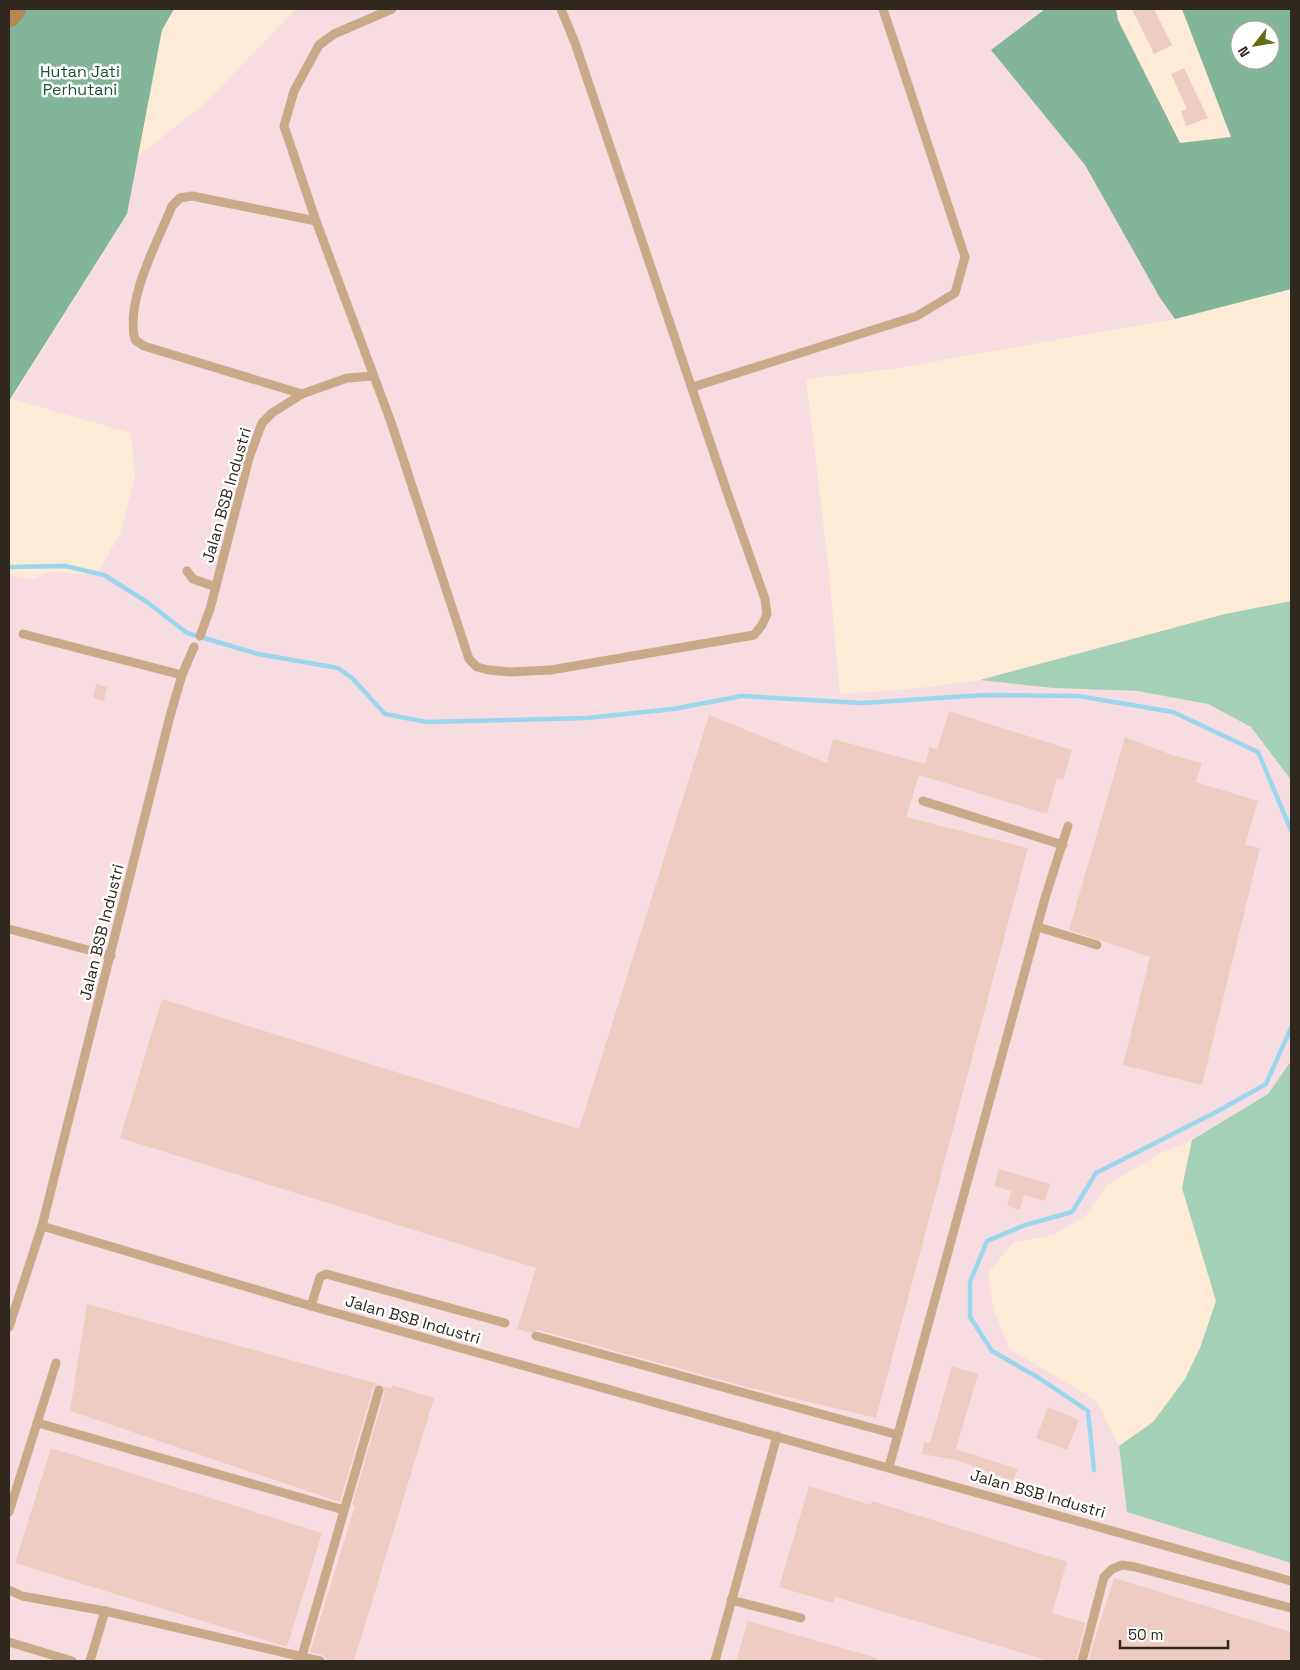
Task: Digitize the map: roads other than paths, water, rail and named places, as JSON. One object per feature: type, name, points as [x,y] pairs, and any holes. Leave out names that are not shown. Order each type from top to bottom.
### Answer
[{"type":"main road","points":[[9,15],[14,9]]},
{"type":"lane","points":[[392,9],[334,34],[319,45],[294,91],[286,113],[284,126],[316,221],[379,389],[469,660],[477,666],[489,670],[510,672],[551,670],[754,635],[762,625],[767,614],[765,598],[727,492],[576,43],[560,9]]},
{"type":"lane","points":[[693,387],[917,316],[955,293],[965,257],[883,9]]},
{"type":"lane","points":[[302,394],[144,346],[135,340],[132,327],[139,289],[172,206],[180,198],[192,196],[316,221]]},
{"type":"lane","name":"Jalan BSB Industri","points":[[200,636],[216,587],[250,458],[262,423],[272,413],[302,394],[347,378],[373,376]]},
{"type":"lane","points":[[187,571],[193,579],[216,587]]},
{"type":"lane","points":[[23,634],[182,675]]},
{"type":"lane","name":"Jalan BSB Industri","points":[[9,1327],[42,1226],[182,675],[194,647]]},
{"type":"lane","points":[[923,801],[1063,844]]},
{"type":"lane","points":[[889,1467],[1038,927],[1068,826]]},
{"type":"lane","points":[[1038,927],[1096,945]]},
{"type":"lane","points":[[9,929],[111,956]]},
{"type":"lane","name":"Jalan BSB Industri","points":[[42,1226],[311,1306],[1291,1581]]},
{"type":"lane","points":[[311,1306],[320,1277],[326,1274],[333,1274],[505,1323]]},
{"type":"lane","points":[[536,1336],[898,1435]]},
{"type":"lane","points":[[9,1512],[56,1363]]},
{"type":"lane","points":[[302,1656],[379,1390]]},
{"type":"lane","points":[[38,1423],[344,1510]]},
{"type":"lane","points":[[716,1661],[777,1436]]},
{"type":"lane","points":[[1082,1661],[1104,1577],[1112,1569],[1122,1565],[1155,1571],[1291,1608]]},
{"type":"lane","points":[[9,1590],[22,1596],[105,1611],[320,1661]]},
{"type":"lane","points":[[731,1600],[800,1618]]},
{"type":"lane","points":[[90,1661],[105,1611]]},
{"type":"lane","points":[[9,1642],[72,1661]]},
{"type":"waterway","points":[[9,567],[65,566],[104,575],[147,602],[187,633],[258,654],[338,668],[352,678],[385,714],[427,722],[587,718],[673,709],[742,696],[862,703],[985,695],[1078,696],[1173,712],[1258,752],[1291,830]]},
{"type":"waterway","points":[[1094,1470],[1088,1411],[1039,1378],[992,1351],[970,1317],[970,1282],[987,1241],[1025,1225],[1072,1212],[1096,1173],[1218,1111],[1266,1084],[1291,1028]]},
{"type":"park label","name":"Hutan Jati Perhutani","points":[[80,80]]}]
